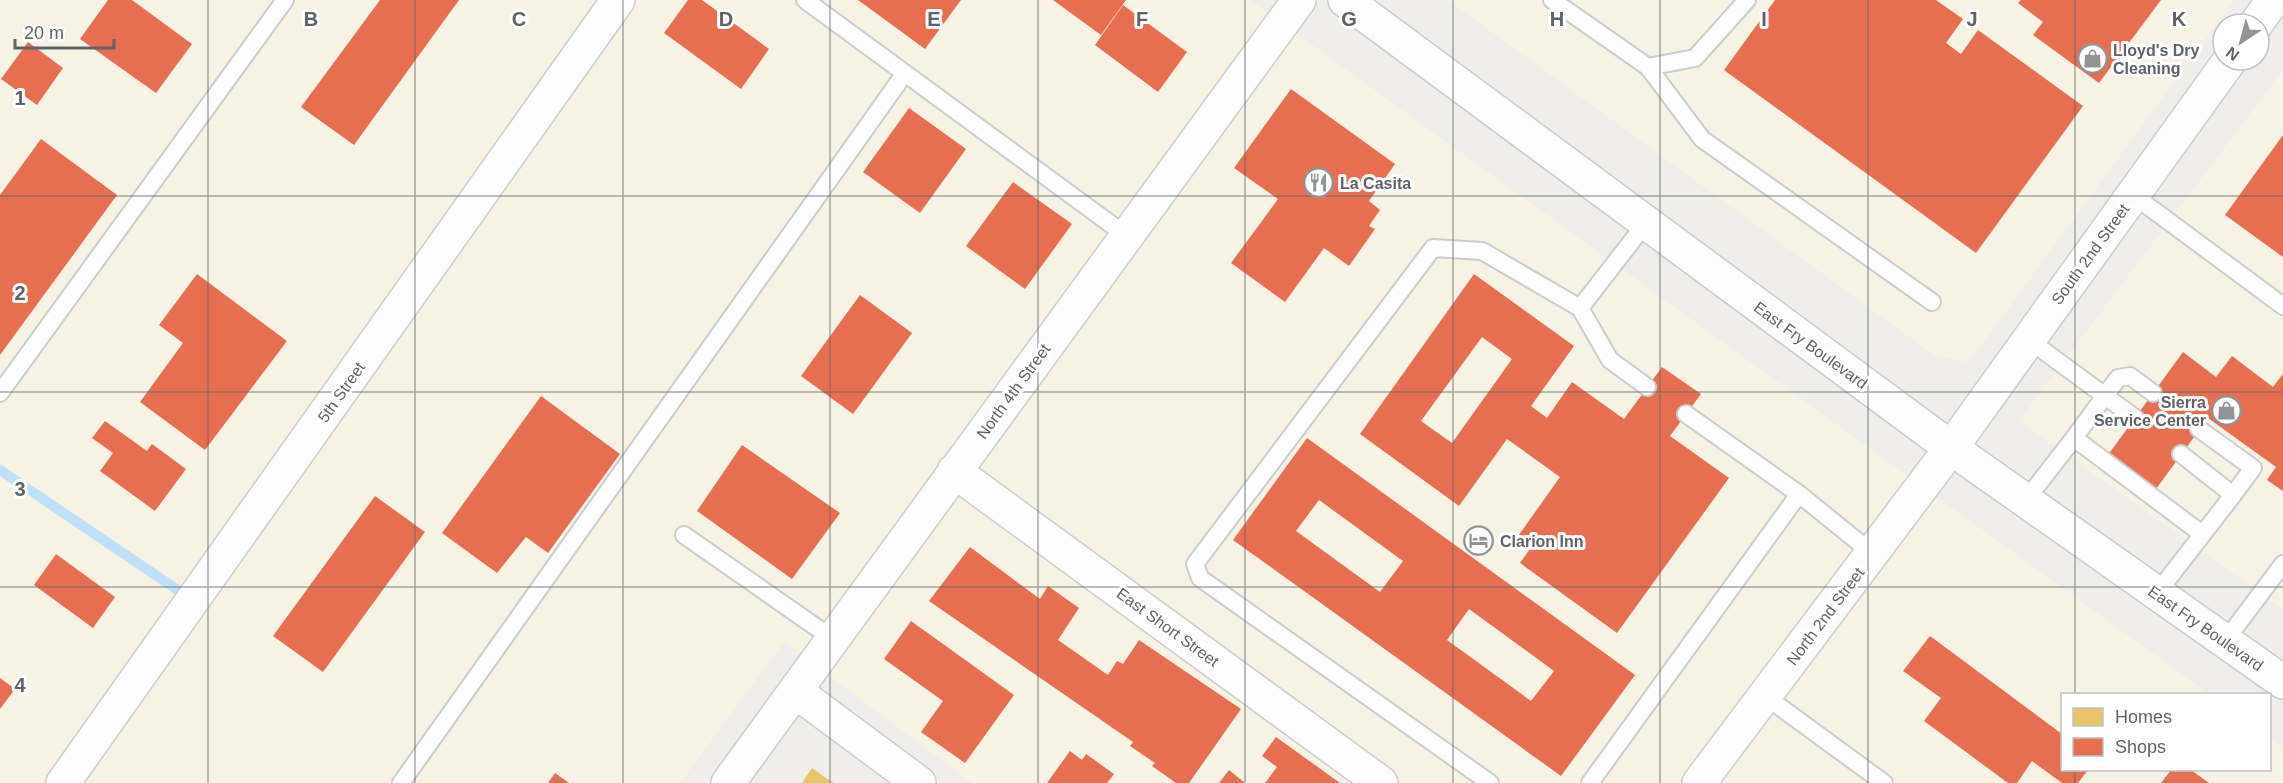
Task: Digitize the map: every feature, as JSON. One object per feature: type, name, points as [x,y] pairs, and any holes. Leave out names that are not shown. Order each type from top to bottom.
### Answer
[{"type":"street","name":"5th Street","points":[[63,783],[618,0]]},
{"type":"street","name":"North 4th Street","points":[[728,783],[1299,0]]},
{"type":"street","name":"East Fry Boulevard","points":[[1345,0],[1951,448],[2283,682]]},
{"type":"street","name":"South 2nd Street","points":[[1951,448],[2221,72]]},
{"type":"street","name":"North 2nd Street","points":[[1699,783],[1951,448]]},
{"type":"street","name":"East Short Street","points":[[954,471],[1381,783]]},
{"type":"street","points":[[795,691],[919,783]]},
{"type":"lane","points":[[0,393],[285,0]]},
{"type":"lane","points":[[805,0],[1127,236]]},
{"type":"lane","points":[[1552,0],[1648,67],[1702,139],[1932,302]]},
{"type":"lane","points":[[1648,67],[1695,58],[1747,0]]},
{"type":"lane","points":[[401,783],[905,73]]},
{"type":"lane","points":[[2133,195],[2283,306]]},
{"type":"lane","points":[[1580,308],[1646,223]]},
{"type":"lane","points":[[1490,783],[1200,578],[1195,564],[1433,248],[1482,251],[1580,308],[1611,360],[1647,387]]},
{"type":"lane","points":[[2029,340],[2134,418]]},
{"type":"lane","points":[[2025,501],[2118,378],[2130,376],[2153,393]]},
{"type":"lane","points":[[1686,414],[1799,494],[1872,553]]},
{"type":"lane","points":[[2157,593],[2253,468],[2199,429]]},
{"type":"lane","points":[[2074,438],[2202,534]]},
{"type":"lane","points":[[2181,454],[2233,495]]},
{"type":"lane","points":[[1590,783],[1799,494]]},
{"type":"lane","points":[[684,535],[833,639]]},
{"type":"lane","points":[[2225,641],[2283,564]]},
{"type":"lane","points":[[1765,696],[1884,783]]},
{"type":"shaded area","points":[[0,0],[1250,0],[2208,693],[2061,693],[2061,771],[2271,771],[2271,739],[2283,748],[2283,783],[972,783],[784,642],[680,783],[0,783]]},
{"type":"shaded area","points":[[1448,0],[2234,0],[2225,12],[2211,12],[2211,31],[1969,362],[1934,355]]},
{"type":"shaded area","points":[[2283,70],[2283,609],[2019,421]]},
{"type":"building: Homes","points":[[812,768],[833,783],[802,783]]},
{"type":"building: Shops","points":[[108,0],[132,0],[192,44],[156,93],[80,39]]},
{"type":"building: Shops","points":[[380,0],[459,0],[354,145],[301,107]]},
{"type":"building: Shops","points":[[688,0],[702,0],[769,49],[741,89],[664,33]]},
{"type":"building: Shops","points":[[858,0],[961,0],[925,49]]},
{"type":"building: Shops","points":[[1053,0],[1126,0],[1101,35]]},
{"type":"building: Shops","points":[[1775,0],[1936,0],[1963,19],[1946,43],[1961,54],[1978,30],[2083,106],[1976,253],[1724,70]]},
{"type":"building: Shops","name":"Lloyd's Dry Cleaning","points":[[2021,0],[2161,0],[2099,83],[2033,35],[2043,22],[2018,3]]},
{"type":"building: Shops","points":[[1123,5],[1187,52],[1158,92],[1095,45]]},
{"type":"building: Shops","points":[[28,42],[63,68],[37,105],[1,79]]},
{"type":"building: Shops","name":"La Casita","points":[[1291,89],[1395,164],[1369,201],[1380,210],[1369,226],[1375,229],[1349,266],[1324,248],[1285,302],[1231,263],[1278,199],[1234,168]]},
{"type":"building: Shops","points":[[909,108],[966,149],[920,213],[863,172]]},
{"type":"building: Shops","points":[[2283,135],[2283,257],[2225,215]]},
{"type":"building: Shops","points":[[41,139],[117,195],[0,355],[0,195]]},
{"type":"building: Shops","points":[[1013,182],[1072,224],[1025,289],[966,246]]},
{"type":"building: Shops","points":[[197,274],[287,341],[205,450],[140,402],[183,343],[159,325]]},
{"type":"building: Shops","points":[[1474,274],[1574,346],[1531,406],[1547,418],[1572,382],[1624,419],[1662,367],[1701,394],[1670,436],[1729,478],[1617,633],[1520,563],[1530,549],[1516,539],[1560,477],[1507,439],[1459,506],[1360,434]],"holes":[[[1482,337],[1512,359],[1452,443],[1421,421]]]},
{"type":"building: Shops","points":[[860,295],[912,333],[853,414],[801,376]]},
{"type":"building: Shops","points":[[2183,352],[2216,377],[2232,356],[2273,387],[2283,374],[2283,491],[2267,480],[2276,467],[2208,418],[2156,489],[2108,455]]},
{"type":"building: Shops","points":[[541,396],[620,454],[548,553],[526,537],[497,573],[442,533]]},
{"type":"building: Shops","points":[[105,421],[147,451],[152,444],[186,469],[155,511],[100,471],[113,453],[92,438]]},
{"type":"building: Shops","points":[[1307,438],[1635,675],[1561,776],[1233,540]],"holes":[[[1319,500],[1403,561],[1380,592],[1296,531]],[[1469,609],[1554,671],[1531,701],[1447,640]]]},
{"type":"building: Shops","points":[[742,445],[840,513],[792,579],[697,511]]},
{"type":"building: Shops","points":[[375,496],[425,532],[323,672],[273,636]]},
{"type":"building: Shops","points":[[970,547],[1040,599],[1048,586],[1079,608],[1058,640],[1108,675],[1117,661],[1123,664],[1139,640],[1241,709],[1189,783],[1176,783],[1152,766],[1155,763],[1130,746],[1133,742],[929,601]]},
{"type":"building: Shops","points":[[56,554],[115,597],[93,628],[34,585]]},
{"type":"building: Shops","points":[[911,621],[1014,695],[965,763],[921,732],[943,701],[884,659]]},
{"type":"building: Shops","points":[[1930,636],[2061,733],[2061,771],[2087,771],[2078,783],[2062,783],[2032,761],[2017,783],[2008,783],[1924,721],[1941,698],[1903,671]]},
{"type":"building: Shops","points":[[0,678],[15,689],[0,709]]},
{"type":"building: Shops","points":[[1276,737],[1340,783],[1265,783],[1277,767],[1262,756]]},
{"type":"building: Shops","points":[[1070,751],[1082,760],[1086,754],[1114,774],[1107,783],[1047,783]]},
{"type":"building: Shops","points":[[1229,770],[1245,783],[1219,783]]},
{"type":"building: Shops","points":[[2170,771],[2192,771],[2209,783],[2161,783]]},
{"type":"building: Shops","points":[[555,773],[569,783],[548,783]]},
{"type":"waterway","points":[[0,470],[191,599]]},
{"type":"place","name":"Lloyd's Dry Cleaning","points":[[2092,59]]},
{"type":"place","name":"La Casita","points":[[1319,183]]},
{"type":"place","name":"Sierra Service Center","points":[[2227,411]]},
{"type":"place","name":"Clarion Inn","points":[[1479,541]]}]
